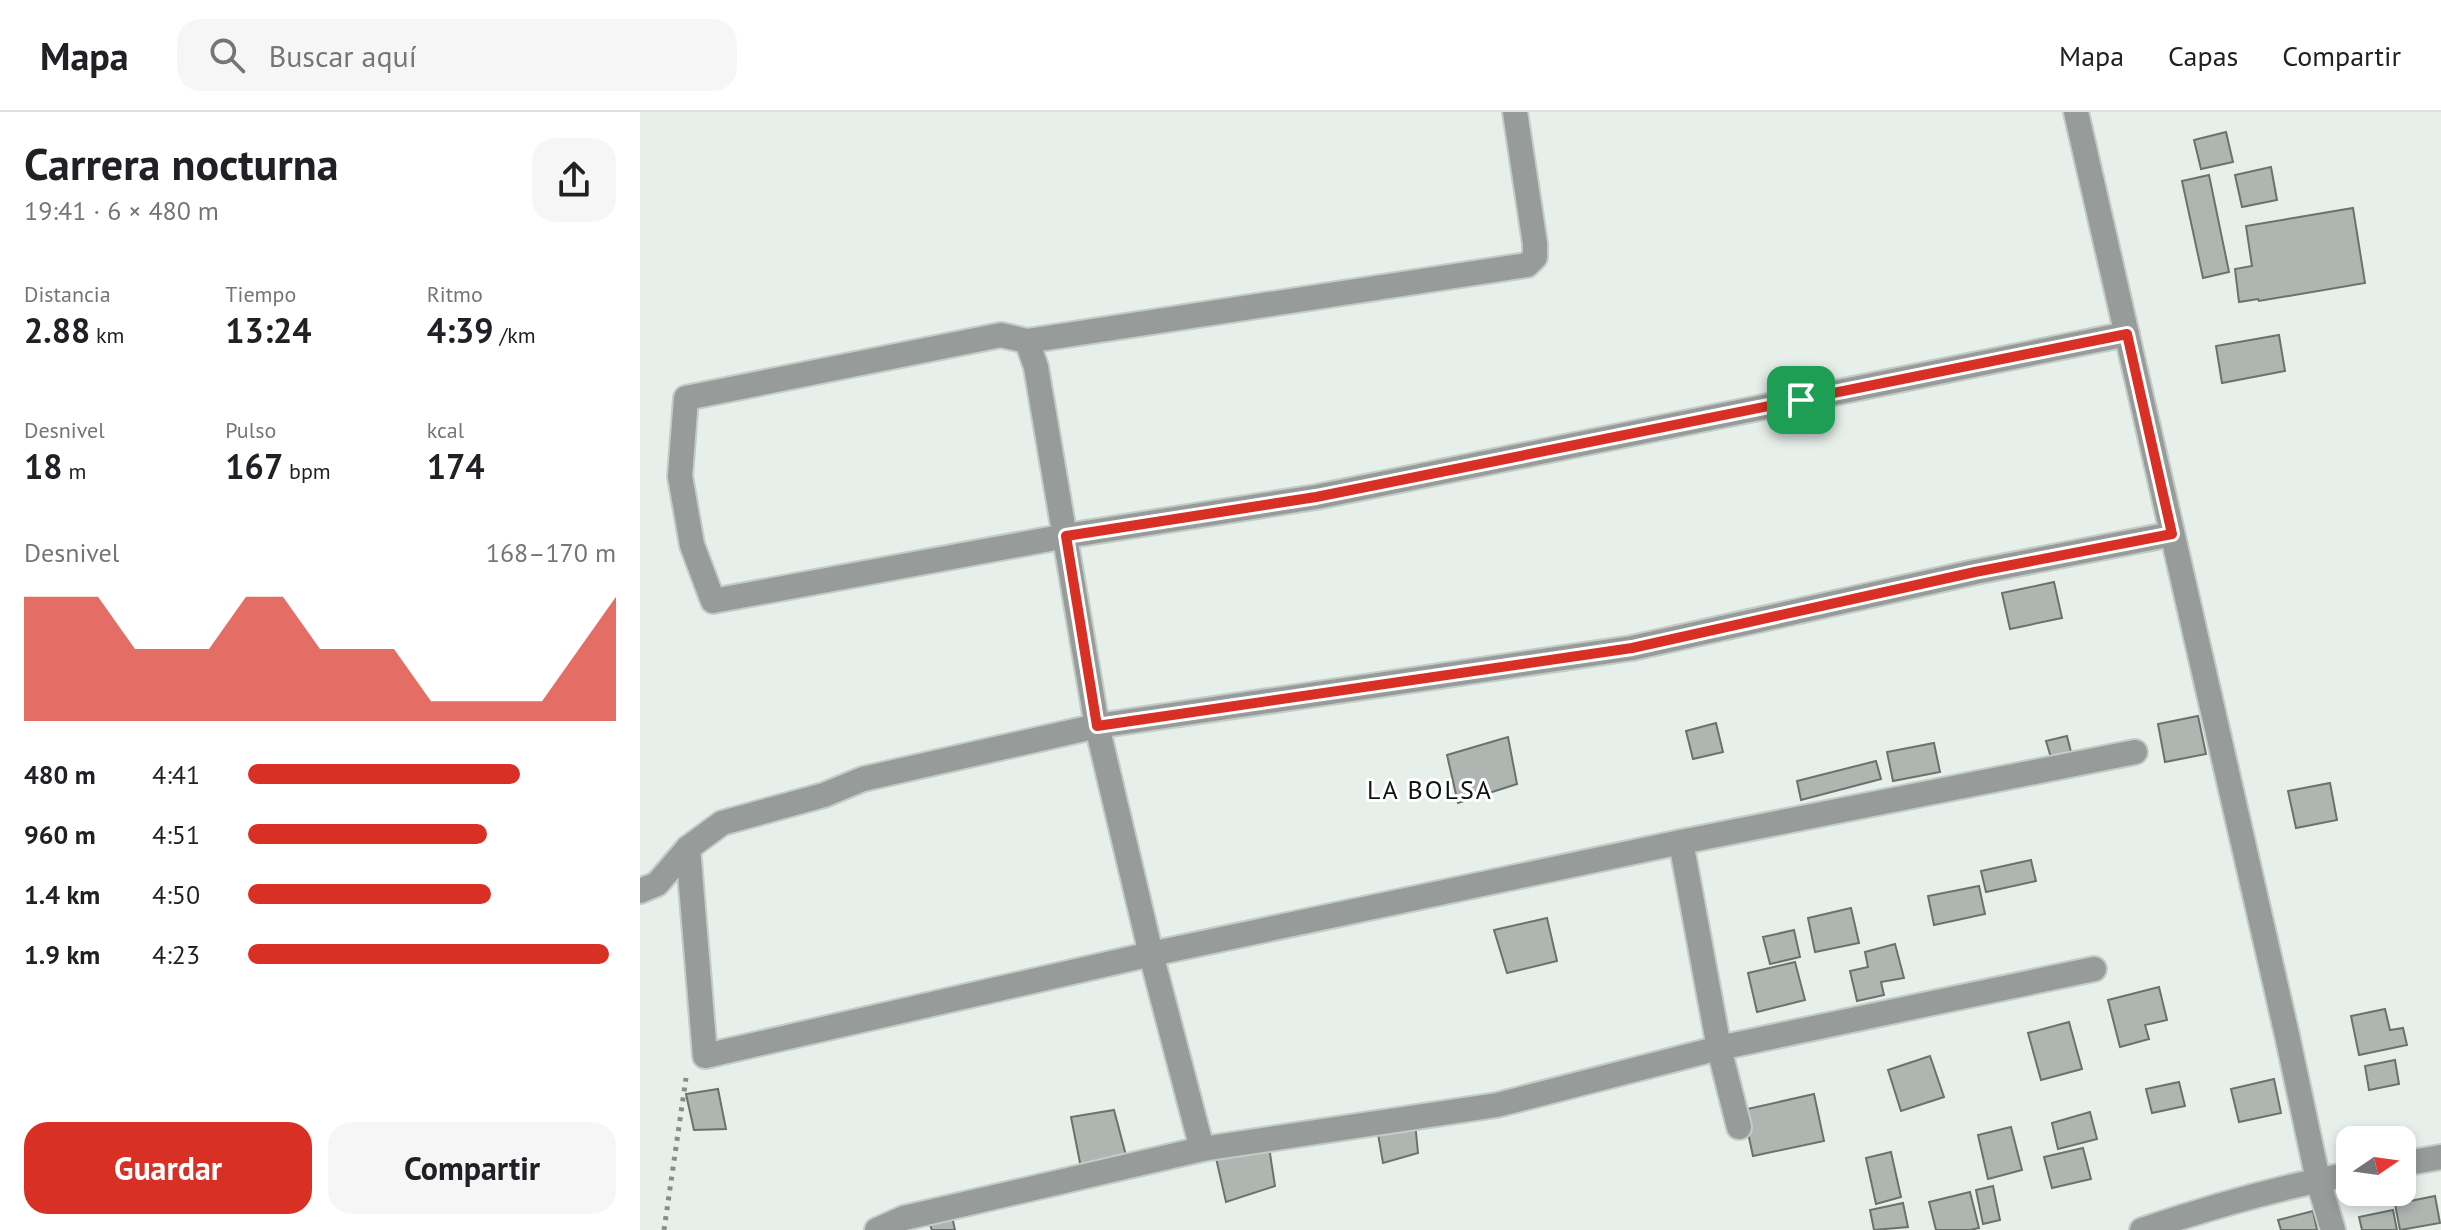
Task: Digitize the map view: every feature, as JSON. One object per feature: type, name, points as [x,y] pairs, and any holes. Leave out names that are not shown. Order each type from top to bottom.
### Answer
[{"type":"street","points":[[1515,112],[1535,244],[1535,257],[1527,265],[1027,341],[1001,335],[686,398],[680,476],[692,545],[713,601],[1066,536],[1331,494],[2127,334]]},
{"type":"street","points":[[2076,112],[2318,1180],[2333,1230]]},
{"type":"street","points":[[1027,341],[1036,367],[1097,726],[1151,954],[1202,1149]]},
{"type":"street","points":[[640,891],[657,884],[688,848],[722,823],[824,795],[863,779],[1097,726],[1632,648],[1975,572],[2172,534]]},
{"type":"street","points":[[688,848],[705,1056],[1151,954],[1681,842],[2135,752]]},
{"type":"street","points":[[1681,842],[1719,1048],[1739,1127]]},
{"type":"street","points":[[877,1230],[904,1218],[1202,1149],[1497,1105],[1719,1048],[2094,969]]},
{"type":"street","points":[[2416,1161],[2441,1157]]},
{"type":"street","points":[[2142,1230],[2202,1221],[2318,1180],[2336,1177]]},
{"type":"path","points":[[664,1230],[685,1079],[705,1056]]},
{"type":"building","points":[[2226,132],[2233,162],[2201,169],[2194,140]]},
{"type":"building","points":[[2271,167],[2277,200],[2242,207],[2235,175]]},
{"type":"building","points":[[2209,175],[2229,272],[2203,278],[2182,181]]},
{"type":"building","points":[[2353,208],[2365,283],[2239,302],[2235,269],[2252,266],[2246,226]]},
{"type":"building","points":[[2279,335],[2285,371],[2222,383],[2216,346]]},
{"type":"building","points":[[2054,582],[2062,618],[2010,629],[2002,593]]},
{"type":"building","points":[[2198,716],[2206,754],[2165,762],[2158,724]]},
{"type":"building","points":[[1716,723],[1723,752],[1693,759],[1686,731]]},
{"type":"building","points":[[2067,736],[2072,756],[2052,761],[2046,741]]},
{"type":"building","points":[[1508,737],[1517,784],[1458,803],[1447,755]]},
{"type":"building","points":[[1934,743],[1940,772],[1893,781],[1887,752]]},
{"type":"building","points":[[1876,761],[1881,779],[1801,800],[1797,781]]},
{"type":"building","points":[[2330,783],[2337,820],[2296,828],[2288,791]]},
{"type":"building","points":[[2031,860],[2036,881],[1986,892],[1981,871]]},
{"type":"building","points":[[1979,886],[1985,914],[1934,925],[1928,896]]},
{"type":"building","points":[[1851,908],[1859,943],[1815,952],[1808,918]]},
{"type":"building","points":[[1547,918],[1557,961],[1507,973],[1494,930]]},
{"type":"building","points":[[1794,930],[1800,957],[1770,964],[1763,937]]},
{"type":"building","points":[[1895,944],[1904,978],[1881,982],[1884,995],[1857,1001],[1850,971],[1868,967],[1865,952]]},
{"type":"building","points":[[1795,962],[1805,1000],[1757,1012],[1748,973]]},
{"type":"building","points":[[2159,987],[2167,1020],[2145,1025],[2149,1039],[2120,1047],[2108,1000]]},
{"type":"building","points":[[2385,1009],[2390,1030],[2403,1028],[2407,1045],[2359,1055],[2351,1016]]},
{"type":"building","points":[[2069,1022],[2082,1069],[2041,1080],[2028,1033]]},
{"type":"building","points":[[1930,1056],[1944,1097],[1901,1111],[1888,1070]]},
{"type":"building","points":[[2395,1060],[2399,1084],[2369,1090],[2365,1066]]},
{"type":"building","points":[[2274,1079],[2281,1113],[2239,1122],[2231,1089]]},
{"type":"building","points":[[2179,1082],[2185,1106],[2152,1113],[2146,1089]]},
{"type":"building","points":[[718,1089],[726,1129],[694,1130],[686,1094]]},
{"type":"building","points":[[1814,1094],[1824,1141],[1753,1156],[1743,1110]]},
{"type":"building","points":[[1114,1110],[1128,1163],[1082,1173],[1071,1117]]},
{"type":"building","points":[[2090,1112],[2097,1139],[2058,1149],[2052,1123]]},
{"type":"building","points":[[1415,1122],[1418,1153],[1383,1163],[1378,1134]]},
{"type":"building","points":[[2011,1127],[2022,1170],[1988,1179],[1978,1135]]},
{"type":"building","points":[[1269,1147],[1275,1186],[1226,1202],[1216,1158]]},
{"type":"building","points":[[2083,1148],[2091,1179],[2052,1188],[2044,1157]]},
{"type":"building","points":[[1891,1152],[1901,1197],[1876,1204],[1866,1158]]},
{"type":"building","points":[[1993,1186],[2000,1220],[1983,1224],[1976,1190]]},
{"type":"building","points":[[1970,1192],[1979,1228],[1936,1230],[1929,1202]]},
{"type":"building","points":[[2435,1196],[2440,1223],[2400,1230],[2395,1206],[2416,1206],[2416,1200]]},
{"type":"building","points":[[1903,1203],[1908,1227],[1874,1230],[1870,1210]]},
{"type":"building","points":[[2393,1210],[2397,1230],[2362,1230],[2359,1217]]},
{"type":"building","points":[[2313,1211],[2317,1230],[2281,1230],[2278,1220]]},
{"type":"building","points":[[951,1212],[955,1230],[932,1230],[927,1218]]},
{"type":"district","name":"LA BOLSA","points":[[1430,789]]},
{"type":"route","points":[[2127,334],[2172,534],[1975,572],[1632,648],[1097,726],[1066,536],[1316,497],[1801,400],[2127,334]]}]
